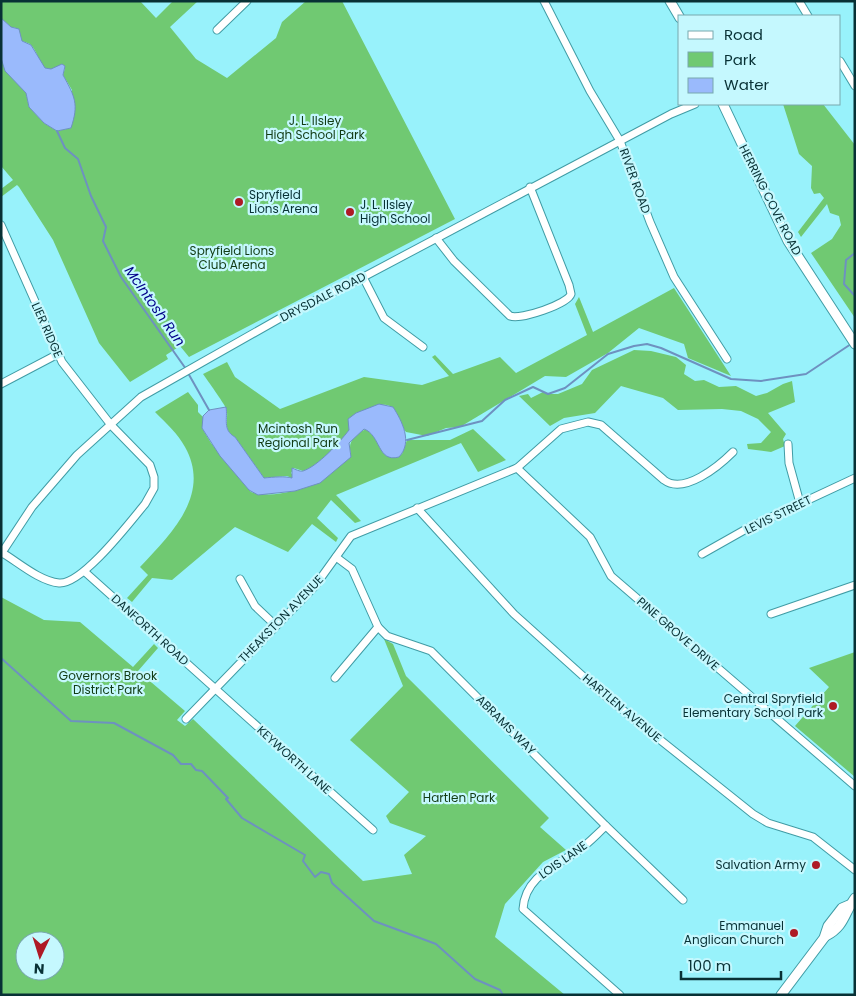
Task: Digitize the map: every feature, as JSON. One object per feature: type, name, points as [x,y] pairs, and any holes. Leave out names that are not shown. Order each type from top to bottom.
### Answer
[{"type":"main road","points":[[670,1],[678,15]]},
{"type":"main road","name":"HERRING COVE ROAD","points":[[723,105],[788,241],[855,344]]},
{"type":"main road","points":[[781,995],[826,936],[835,931],[848,914],[852,902]]},
{"type":"street","points":[[217,30],[247,1]]},
{"type":"street","name":"RIVER ROAD","points":[[544,1],[590,91],[620,141],[647,214],[674,278],[727,359]]},
{"type":"street","points":[[799,1],[807,15]]},
{"type":"street","points":[[841,63],[855,86]]},
{"type":"street","name":"DRYSDALE ROAD","points":[[2,553],[32,507],[76,454],[141,397],[167,380],[291,312],[363,277],[530,187],[694,105]]},
{"type":"street","points":[[436,238],[454,261],[510,316],[520,317],[565,302],[571,294],[569,286],[530,187]]},
{"type":"street","name":"LIER RIDGE","points":[[1,225],[58,354],[79,386],[111,425],[150,465],[154,477],[154,488],[145,504],[85,572]]},
{"type":"street","points":[[363,277],[384,318],[423,346]]},
{"type":"street","points":[[1,384],[58,354]]},
{"type":"street","points":[[517,468],[558,431],[588,422],[605,427],[664,480],[674,485],[693,480],[723,462],[733,452]]},
{"type":"street","points":[[788,444],[789,463],[800,503]]},
{"type":"street","name":"THEAKSTON AVENUE","points":[[186,719],[275,625],[315,586],[351,536],[517,468]]},
{"type":"street","name":"PINE GROVE DRIVE","points":[[517,468],[590,537],[611,576],[855,786]]},
{"type":"street","name":"LEVIS STREET","points":[[702,554],[800,503],[855,478]]},
{"type":"street","name":"HARTLEN AVENUE","points":[[417,508],[514,614],[604,695],[753,814],[768,823],[813,837],[855,870]]},
{"type":"street","points":[[2,553],[56,582],[70,582],[85,572]]},
{"type":"street","points":[[335,678],[378,627],[352,569],[336,557]]},
{"type":"street","name":"DANFORTH ROAD","points":[[85,572],[174,650],[214,689]]},
{"type":"street","points":[[240,579],[255,606],[275,625]]},
{"type":"street","points":[[771,614],[855,585]]},
{"type":"street","name":"ABRAMS WAY","points":[[378,627],[387,636],[431,651],[683,900]]},
{"type":"street","name":"KEYWORTH LANE","points":[[214,689],[373,830]]},
{"type":"street","name":"LOIS LANE","points":[[606,826],[581,848],[545,870],[536,879],[523,898],[524,911],[620,995]]},
{"type":"green space","points":[[1,1],[140,1],[156,18],[173,1],[198,1],[170,27],[196,59],[227,78],[276,38],[282,22],[306,1],[342,1],[455,219],[189,357],[180,346],[166,355],[168,359],[130,382],[99,343],[53,240],[19,187],[17,185],[1,197],[1,189],[13,180],[1,166],[1,58],[6,71],[26,93],[29,107],[44,123],[57,131],[71,128],[72,90],[63,75],[65,68],[62,64],[55,68],[45,68],[30,44],[22,41],[16,28],[11,27],[2,19]]},
{"type":"green space","points":[[783,105],[824,105],[855,145],[855,318],[811,253],[832,239],[841,225],[839,216],[830,213],[827,204],[801,237],[798,232],[824,198],[820,193],[814,194],[811,188],[812,166],[799,154]]},
{"type":"green space","name":"Mcintosh Run Regional Park","points":[[674,288],[731,376],[688,358],[684,344],[639,328],[608,353],[566,377],[545,376],[460,427],[446,428],[427,436],[406,432],[395,411],[387,405],[377,406],[356,413],[348,433],[334,449],[313,467],[303,471],[294,468],[291,473],[294,476],[292,478],[287,476],[264,478],[228,430],[226,408],[203,374],[227,362],[235,377],[280,409],[364,377],[422,385],[449,376],[432,357],[435,355],[453,374],[500,357],[516,373],[587,335],[575,304],[579,297],[593,332]]},
{"type":"green space","points":[[634,350],[651,351],[676,357],[686,365],[684,374],[695,381],[704,380],[719,387],[736,386],[756,396],[792,381],[795,402],[768,413],[786,434],[783,439],[785,446],[771,452],[748,449],[747,444],[761,443],[771,432],[758,419],[741,411],[722,409],[678,410],[663,398],[621,386],[595,413],[564,418],[550,426],[519,396],[528,394],[531,398],[543,392],[558,394],[582,384],[592,370]]},
{"type":"green space","name":"Mcintosh Run Regional Park","points":[[188,392],[198,405],[198,412],[204,418],[202,428],[211,443],[251,492],[278,494],[292,491],[319,480],[342,464],[351,454],[350,446],[353,439],[358,433],[366,429],[391,458],[402,454],[407,440],[450,440],[473,429],[506,460],[478,472],[461,443],[336,495],[361,521],[355,523],[331,500],[317,518],[338,538],[336,542],[312,524],[288,552],[235,527],[172,580],[152,578],[132,602],[127,598],[148,575],[140,567],[175,528],[191,498],[194,482],[192,465],[185,447],[175,433],[155,412]]},
{"type":"green space","points":[[1,597],[44,620],[80,622],[133,667],[154,644],[158,648],[138,671],[185,711],[177,720],[185,726],[193,719],[363,881],[412,874],[404,855],[426,836],[390,823],[386,816],[409,792],[350,740],[403,686],[384,639],[393,644],[406,676],[549,818],[540,827],[566,850],[543,862],[505,904],[495,937],[565,995],[1,995]]},
{"type":"green space","name":"Central Spryfield Elementary School Park","points":[[855,652],[855,777],[795,726],[829,687],[809,668]]},
{"type":"water","points":[[1,18],[11,27],[19,29],[22,41],[31,45],[45,68],[51,69],[62,64],[65,66],[63,75],[73,95],[75,106],[71,128],[57,131],[44,123],[29,107],[26,93],[5,71],[1,58]]},
{"type":"water","points":[[379,404],[393,407],[403,425],[406,438],[403,451],[399,457],[392,458],[387,456],[374,437],[364,429],[349,443],[351,457],[320,483],[295,491],[258,495],[249,490],[220,456],[202,428],[203,416],[209,410],[226,407],[228,431],[235,437],[264,478],[292,478],[292,468],[302,471],[309,468],[334,447],[349,430],[348,419],[356,413]]},
{"type":"waterway","name":"McIntosh Run","points":[[57,131],[65,148],[78,159],[91,196],[106,227],[103,241],[121,277],[186,369]]},
{"type":"waterway","points":[[855,253],[846,260],[844,284],[855,296]]},
{"type":"waterway","name":"McIntosh Run","points":[[407,440],[482,421],[505,400],[533,387],[548,394],[565,388],[608,354],[634,346],[647,344],[661,348],[731,379],[761,381],[806,374],[851,344]]},
{"type":"waterway","name":"McIntosh Run","points":[[188,373],[209,410]]},
{"type":"waterway","points":[[1,658],[71,721],[114,723],[173,755],[181,764],[191,764],[196,770],[202,771],[228,798],[226,799],[242,818],[305,855],[303,861],[315,877],[321,872],[329,874],[332,883],[374,921],[436,944],[475,979],[500,990],[503,995]]},
{"type":"place","name":"Spryfield Lions Arena","points":[[239,202]]},
{"type":"place","name":"J. L. Ilsley High School","points":[[350,212]]},
{"type":"place","name":"Central Spryfield Elementary School Park","points":[[833,706]]},
{"type":"place","name":"Salvation Army","points":[[816,865]]},
{"type":"place","name":"Emmanuel Anglican Church","points":[[794,933]]},
{"type":"park label","name":"J. L. Ilsley High School Park","points":[[315,128]]},
{"type":"park label","name":"Spryfield Lions Club Arena","points":[[232,258]]},
{"type":"park label","name":"Governors Brook District Park","points":[[108,683]]},
{"type":"park label","name":"Hartlen Park","points":[[459,798]]}]
